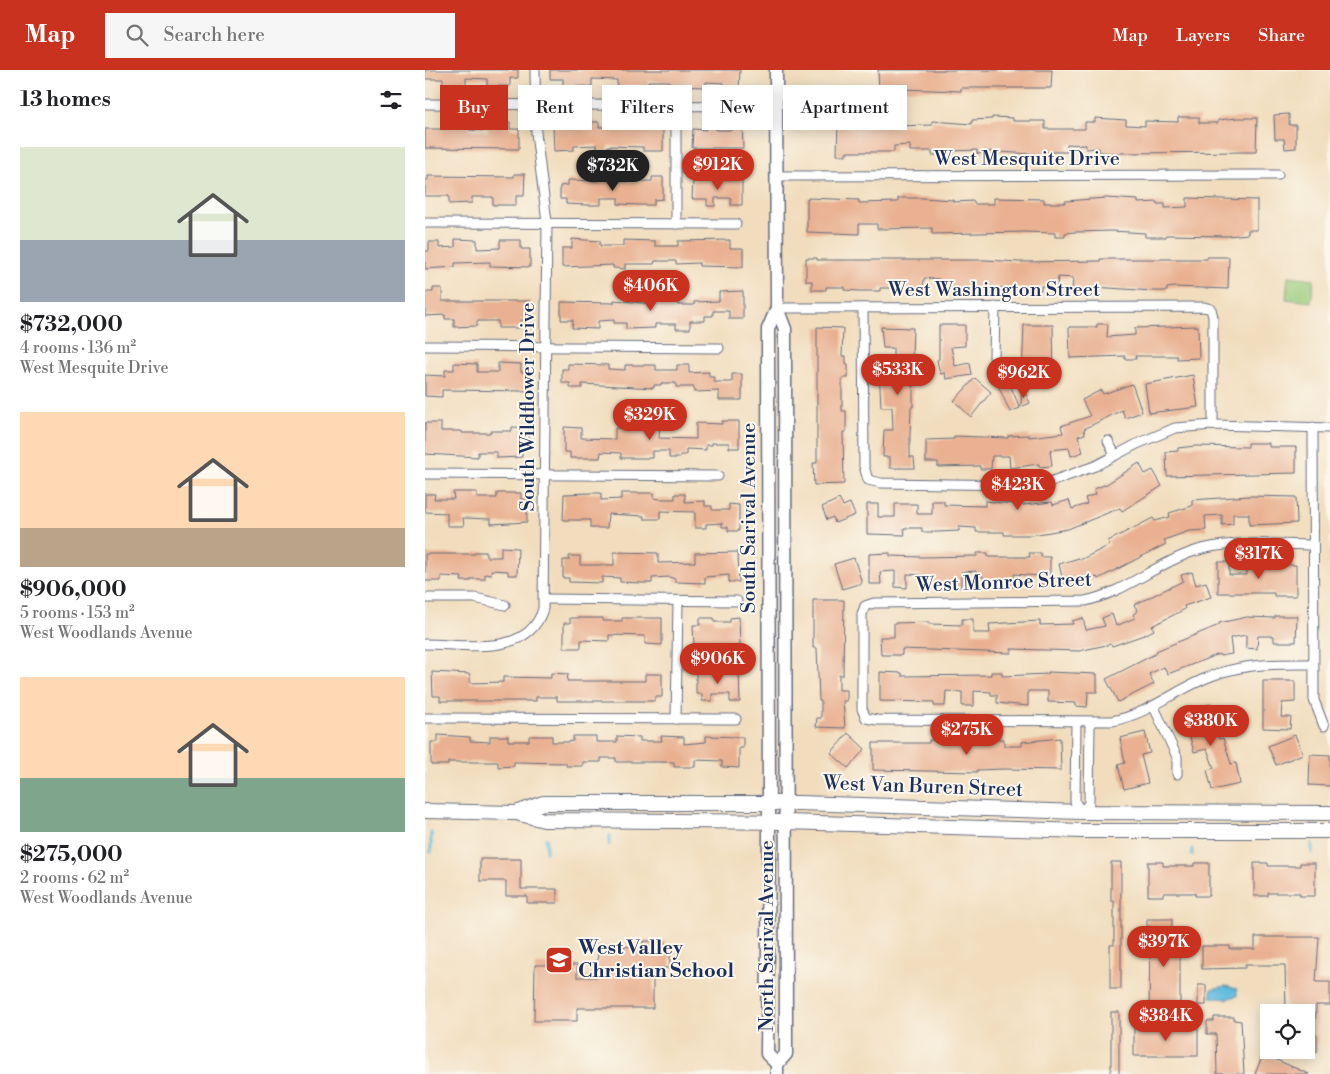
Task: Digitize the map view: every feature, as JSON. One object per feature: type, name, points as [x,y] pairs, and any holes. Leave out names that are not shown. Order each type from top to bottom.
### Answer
[{"type":"main road","name":"South Sarival Avenue","points":[[776,70],[777,308],[785,330],[786,804]]},
{"type":"main road","name":"South Sarival Avenue","points":[[769,821],[767,329],[777,308]]},
{"type":"main road","name":"West Van Buren Street","points":[[516,813],[543,803],[786,804],[1082,812],[1330,813]]},
{"type":"main road","name":"North Sarival Avenue","points":[[769,821],[767,1054],[777,1069],[786,1054],[786,804]]},
{"type":"main road","name":"West Van Buren Street","points":[[425,812],[516,813],[544,820],[769,821],[1082,831],[1330,831]]},
{"type":"main road","points":[[1082,812],[1082,831]]},
{"type":"street","name":"South Wildflower Drive","points":[[535,70],[535,85]]},
{"type":"street","points":[[425,104],[518,105]]},
{"type":"street","name":"South Wildflower Drive","points":[[425,644],[509,643],[523,638],[533,630],[541,618],[544,599],[547,222],[536,130]]},
{"type":"street","points":[[676,130],[676,224]]},
{"type":"street","name":"West Mesquite Drive","points":[[777,176],[1279,176]]},
{"type":"street","points":[[425,223],[736,224]]},
{"type":"street","points":[[994,357],[995,307]]},
{"type":"street","name":"West Washington Street","points":[[777,308],[1204,307],[1211,309],[1213,317],[1213,425]]},
{"type":"street","points":[[863,308],[864,466],[868,480],[881,484],[1021,485],[1047,482],[1088,469],[1175,428],[1213,425],[1330,428]]},
{"type":"street","points":[[425,346],[719,348]]},
{"type":"street","points":[[1313,427],[1314,700],[1324,726]]},
{"type":"street","points":[[1108,440],[1115,455]]},
{"type":"street","points":[[425,474],[718,476]]},
{"type":"street","name":"West Monroe Street","points":[[1076,722],[877,720],[866,718],[862,709],[862,614],[865,606],[874,604],[1085,601],[1102,598],[1177,558],[1201,549],[1237,544],[1313,545]]},
{"type":"street","points":[[425,598],[475,598],[505,605]]},
{"type":"street","points":[[544,599],[737,601]]},
{"type":"street","points":[[676,719],[678,601]]},
{"type":"street","points":[[1090,722],[1089,803],[1082,812],[1075,802],[1076,722],[1134,717],[1212,675],[1236,668],[1260,664],[1313,664]]},
{"type":"street","points":[[1154,707],[1177,757],[1177,774]]},
{"type":"street","points":[[425,718],[736,719]]},
{"type":"green space","points":[[1288,276],[1314,279],[1311,302],[1286,299]]},
{"type":"water","points":[[1226,986],[1237,989],[1237,996],[1226,999],[1211,997],[1211,989]]},
{"type":"building","points":[[425,70],[518,70],[518,78],[510,78],[510,86],[487,85],[487,79],[466,78],[466,85],[443,85],[443,79],[425,79]]},
{"type":"building","points":[[550,70],[740,70],[739,85],[706,82],[706,85],[702,85],[702,87],[669,85],[669,81],[648,81],[648,85],[617,85],[617,80],[592,79],[592,85],[563,85],[563,79],[550,79]]},
{"type":"building","points":[[878,70],[1052,70],[1051,88],[961,88],[961,91],[907,89],[907,85],[879,85]]},
{"type":"building","points":[[1289,114],[1289,125],[1296,125],[1296,148],[1285,149],[1284,139],[1275,139],[1274,115]]},
{"type":"building","points":[[992,117],[1013,118],[1013,121],[1045,121],[1045,129],[1085,129],[1085,122],[1095,122],[1095,118],[1126,120],[1126,125],[1145,126],[1145,121],[1178,122],[1178,117],[1199,117],[1199,123],[1218,123],[1218,120],[1237,118],[1257,118],[1256,152],[1114,153],[1099,152],[1099,148],[1086,149],[1086,145],[1067,144],[1067,152],[1045,152],[1046,155],[984,151],[984,153],[977,154],[977,150],[953,151],[953,155],[932,155],[932,151],[910,151],[910,145],[894,146],[894,152],[846,152],[846,155],[837,155],[838,130],[907,130],[907,126],[932,125],[932,121],[972,124],[972,120],[992,119]]},
{"type":"building","points":[[508,122],[510,122],[510,129],[519,130],[519,149],[425,148],[425,129],[508,130]]},
{"type":"building","points":[[592,122],[599,122],[599,127],[602,127],[602,130],[663,130],[663,151],[643,151],[643,147],[608,146],[608,150],[597,150],[597,145],[574,146],[574,150],[554,151],[553,130],[592,130]]},
{"type":"building","points":[[693,129],[742,130],[743,148],[692,148]]},
{"type":"building","points":[[514,174],[525,174],[524,196],[516,196],[516,205],[493,205],[493,197],[472,197],[472,203],[449,204],[449,196],[425,196],[425,180],[428,180],[428,176],[514,177]]},
{"type":"building","points":[[610,176],[610,182],[652,181],[652,177],[663,177],[663,199],[654,200],[654,205],[640,205],[618,204],[618,198],[601,198],[601,205],[587,205],[566,204],[566,199],[560,199],[560,186],[568,185],[568,180],[599,181],[599,177]]},
{"type":"building","points":[[693,180],[742,180],[742,205],[731,205],[731,198],[715,198],[715,206],[707,206],[707,199],[692,199]]},
{"type":"building","points":[[807,198],[859,200],[859,203],[898,202],[898,198],[923,198],[953,200],[953,202],[974,201],[974,204],[994,204],[994,198],[1044,199],[1044,203],[1065,203],[1065,201],[1106,198],[1138,200],[1138,203],[1157,202],[1157,204],[1165,204],[1165,208],[1187,207],[1187,198],[1257,200],[1257,230],[1248,230],[1248,234],[1228,236],[1166,235],[1166,237],[1145,237],[1145,233],[1112,231],[1065,233],[1065,237],[1055,237],[1055,233],[1024,232],[932,234],[932,228],[877,229],[877,224],[859,224],[859,234],[807,232]]},
{"type":"building","points":[[455,239],[477,240],[477,249],[500,248],[500,240],[521,240],[521,249],[530,249],[530,267],[490,266],[490,262],[455,263],[455,267],[425,269],[425,251],[429,251],[429,242],[439,242],[439,248],[455,247]]},
{"type":"building","points":[[572,239],[600,241],[600,246],[623,246],[623,240],[655,241],[655,246],[678,246],[678,241],[730,240],[730,248],[743,248],[743,267],[699,266],[699,263],[676,264],[676,261],[655,261],[654,264],[625,264],[625,269],[613,268],[613,265],[562,267],[562,248],[572,248]]},
{"type":"building","points":[[1207,257],[1229,257],[1228,289],[1174,287],[1167,288],[1167,291],[1153,291],[1094,287],[1094,290],[1072,292],[1073,278],[1058,277],[1057,287],[1041,286],[1041,290],[988,287],[988,289],[966,290],[939,287],[939,279],[924,278],[923,292],[911,292],[912,288],[880,288],[880,291],[859,291],[844,290],[844,287],[826,287],[826,290],[812,290],[812,281],[806,281],[806,258],[817,258],[817,260],[987,260],[1019,262],[1100,261],[1100,259],[1207,259]]},
{"type":"building","points":[[433,288],[442,288],[442,301],[530,301],[530,320],[521,320],[521,328],[498,328],[498,321],[477,321],[477,326],[454,327],[454,319],[445,319],[445,315],[425,316],[425,292],[433,292]]},
{"type":"building","points":[[743,291],[743,319],[729,319],[729,311],[713,311],[713,316],[705,316],[705,321],[690,321],[690,329],[676,329],[676,324],[655,324],[655,328],[626,329],[626,323],[614,323],[614,320],[598,321],[598,329],[572,328],[573,320],[561,320],[561,302],[614,303],[614,300],[652,304],[653,300],[663,300],[678,301],[678,305],[694,305],[694,302],[719,301],[719,292]]},
{"type":"building","points":[[1097,324],[1108,324],[1107,337],[1135,335],[1135,328],[1198,326],[1199,358],[1177,359],[1177,356],[1135,356],[1136,359],[1125,359],[1125,356],[1070,358],[1069,327],[1097,327]]},
{"type":"building","points":[[939,325],[965,325],[965,346],[951,347],[955,366],[970,363],[972,375],[946,379],[945,373],[940,374],[937,360],[939,359]]},
{"type":"building","points":[[1024,325],[1053,325],[1054,377],[1022,376]]},
{"type":"building","points":[[817,327],[843,328],[842,356],[846,356],[846,364],[848,364],[848,378],[842,378],[842,411],[846,411],[846,432],[843,432],[844,484],[814,485],[813,463],[817,463]]},
{"type":"building","points":[[881,327],[913,328],[911,386],[913,386],[913,407],[911,407],[910,457],[914,457],[915,468],[890,468],[890,457],[883,457],[884,430],[893,430],[892,407],[881,407],[879,368],[893,368],[893,348],[883,348]]},
{"type":"building","points":[[454,363],[477,364],[477,372],[498,372],[498,363],[521,364],[521,372],[530,372],[530,391],[442,390],[442,397],[425,396],[425,375],[445,376],[445,370],[454,370]]},
{"type":"building","points":[[568,364],[608,365],[608,369],[625,370],[625,365],[656,365],[656,370],[677,370],[677,365],[689,365],[689,373],[709,372],[709,377],[714,377],[714,382],[732,382],[732,374],[742,374],[742,400],[719,400],[719,391],[694,392],[694,387],[676,387],[676,383],[661,383],[661,385],[654,385],[654,388],[582,384],[582,388],[570,388],[570,383],[562,383],[562,369],[568,369]]},
{"type":"building","points":[[1193,375],[1198,407],[1149,413],[1145,384]]},
{"type":"building","points":[[975,378],[991,392],[971,417],[954,401]]},
{"type":"building","points":[[1008,380],[1020,408],[1010,412],[998,385]]},
{"type":"building","points":[[1132,384],[1142,412],[1125,418],[1122,410],[1084,429],[1085,434],[1078,436],[1083,452],[1071,456],[1069,448],[1050,450],[1052,466],[1039,467],[1039,464],[1010,468],[1009,456],[992,456],[991,469],[980,469],[980,466],[938,467],[938,462],[926,462],[926,440],[954,439],[954,436],[1008,438],[1008,436],[1029,435],[1029,437],[1063,433],[1061,426],[1090,416],[1082,400],[1101,390],[1103,394]]},
{"type":"building","points":[[1022,386],[1030,403],[1021,407]]},
{"type":"building","points":[[722,421],[739,421],[739,448],[729,448],[729,443],[712,443],[712,445],[706,445],[706,450],[686,449],[686,455],[680,455],[680,458],[669,458],[669,451],[653,451],[653,458],[621,458],[621,453],[601,452],[600,458],[570,458],[570,452],[564,452],[564,427],[581,428],[581,438],[615,439],[615,428],[643,428],[643,424],[660,424],[659,438],[696,439],[696,423],[722,424]]},
{"type":"building","points":[[425,423],[441,423],[441,431],[462,431],[462,433],[512,431],[512,427],[529,428],[528,450],[522,450],[522,457],[497,458],[497,452],[478,452],[478,457],[425,454]]},
{"type":"building","points":[[1248,443],[1269,443],[1269,447],[1296,447],[1296,473],[1167,476],[1166,452],[1195,446],[1248,447]]},
{"type":"building","points":[[1139,463],[1145,474],[1153,470],[1162,486],[1122,511],[1120,508],[1068,529],[1032,535],[976,532],[976,528],[959,527],[959,531],[922,532],[922,528],[904,528],[905,535],[867,534],[867,504],[878,504],[878,517],[895,517],[895,504],[917,504],[917,514],[932,514],[932,501],[944,501],[944,505],[985,506],[985,501],[1024,505],[1052,502],[1053,505],[1069,500],[1072,509],[1087,504],[1085,498],[1096,494],[1094,489],[1107,484]]},
{"type":"building","points":[[453,492],[477,492],[477,498],[497,498],[497,493],[521,493],[521,499],[527,500],[527,522],[491,524],[491,519],[463,518],[464,526],[447,526],[447,513],[425,512],[425,494],[435,494],[434,499],[454,499]]},
{"type":"building","points":[[601,493],[601,500],[621,499],[621,493],[654,493],[654,498],[660,499],[675,499],[675,494],[685,494],[685,502],[705,501],[705,506],[712,506],[712,510],[729,510],[729,504],[739,505],[739,531],[728,531],[728,527],[722,527],[722,523],[706,524],[706,528],[695,528],[695,512],[660,511],[660,519],[644,519],[644,516],[608,514],[607,528],[590,528],[590,520],[563,520],[564,494]]},
{"type":"building","points":[[1249,496],[1296,497],[1297,523],[1249,525],[1249,514],[1233,514],[1233,524],[1222,525],[1222,515],[1205,516],[1206,530],[1189,531],[1164,540],[1166,544],[1098,579],[1097,577],[1064,585],[1059,564],[1079,558],[1080,560],[1110,545],[1108,541],[1153,518],[1155,521],[1170,517],[1169,513],[1192,506],[1192,500]]},
{"type":"building","points":[[839,499],[843,506],[850,503],[855,515],[835,523],[833,517],[827,520],[822,507]]},
{"type":"building","points":[[501,547],[518,548],[517,575],[508,575],[508,571],[491,570],[491,575],[485,574],[485,579],[461,581],[462,577],[441,576],[441,581],[425,581],[425,554],[475,554],[475,552],[486,552],[486,557],[501,557]]},
{"type":"building","points":[[614,552],[658,553],[658,563],[695,562],[695,553],[738,552],[739,582],[729,582],[729,575],[705,577],[705,583],[675,582],[675,579],[669,577],[652,578],[652,583],[620,582],[620,578],[602,577],[602,583],[569,582],[569,578],[563,578],[563,560],[569,560],[569,556],[580,556],[580,565],[614,565]]},
{"type":"building","points":[[890,553],[890,556],[922,557],[977,556],[977,553],[988,553],[988,557],[1030,557],[1029,553],[1041,553],[1041,557],[1050,557],[1050,585],[1041,585],[1040,576],[1014,574],[1014,587],[983,584],[983,576],[976,576],[976,571],[961,572],[961,587],[932,585],[931,588],[922,587],[922,575],[907,574],[907,588],[895,587],[895,571],[880,572],[881,584],[869,584],[869,554]]},
{"type":"building","points":[[854,558],[862,583],[842,589],[834,564]]},
{"type":"building","points":[[1218,562],[1229,562],[1229,575],[1247,575],[1247,565],[1296,565],[1296,596],[1274,596],[1274,593],[1218,593]]},
{"type":"building","points":[[1192,572],[1196,585],[1206,582],[1211,597],[1184,606],[1185,609],[1152,626],[1154,630],[1144,635],[1112,646],[1111,644],[1079,651],[1011,649],[1011,653],[902,649],[902,655],[881,655],[880,637],[894,637],[894,623],[929,622],[929,624],[962,625],[962,619],[973,619],[973,633],[990,633],[989,624],[1040,621],[1040,625],[1073,624],[1072,621],[1083,618],[1086,630],[1105,626],[1102,618],[1112,614],[1116,626],[1135,618],[1133,614],[1138,611],[1134,605],[1183,581],[1181,575]]},
{"type":"building","points":[[813,600],[844,600],[843,675],[839,675],[839,690],[847,690],[847,701],[843,701],[845,728],[816,727],[817,718],[821,718],[821,701],[819,701],[817,648],[813,648]]},
{"type":"building","points":[[1275,616],[1297,616],[1296,642],[1274,642],[1274,636],[1258,636],[1257,649],[1246,648],[1246,635],[1230,638],[1232,654],[1220,656],[1219,654],[1168,674],[1164,667],[1149,674],[1154,684],[1118,702],[1106,679],[1157,653],[1156,651],[1219,625],[1219,623],[1247,617],[1275,618]]},
{"type":"building","points":[[739,617],[740,646],[694,648],[693,625],[700,625],[700,618],[714,618],[714,622],[730,622],[730,618]]},
{"type":"building","points":[[570,618],[603,618],[603,621],[622,621],[622,618],[662,618],[662,645],[645,644],[645,636],[609,635],[609,641],[581,640],[581,648],[564,648],[564,623],[570,623]]},
{"type":"building","points":[[696,671],[739,672],[740,702],[730,702],[730,694],[712,694],[712,701],[702,701],[702,694],[696,694]]},
{"type":"building","points":[[432,672],[470,674],[470,683],[503,682],[503,677],[551,678],[551,673],[568,674],[567,681],[645,681],[645,674],[662,674],[662,697],[655,697],[655,701],[557,701],[557,697],[536,697],[536,701],[440,701],[440,696],[433,696]]},
{"type":"building","points":[[880,672],[902,673],[902,676],[991,675],[991,672],[1002,672],[1002,676],[1048,674],[1048,672],[1097,674],[1097,692],[1088,692],[1087,707],[1076,706],[1076,703],[1048,702],[1048,691],[1028,691],[1028,706],[997,703],[997,695],[991,695],[991,692],[974,691],[974,706],[962,706],[962,692],[946,691],[945,706],[934,706],[934,702],[880,701]]},
{"type":"building","points":[[1263,681],[1295,681],[1295,702],[1282,703],[1281,717],[1291,717],[1290,729],[1263,728]]},
{"type":"building","points":[[1211,704],[1219,739],[1223,738],[1231,764],[1236,763],[1240,784],[1212,790],[1207,770],[1214,768],[1207,749],[1194,752],[1183,712]]},
{"type":"building","points":[[1145,732],[1150,753],[1141,755],[1148,783],[1124,789],[1118,765],[1125,763],[1120,738]]},
{"type":"building","points":[[848,733],[865,749],[848,768],[831,753]]},
{"type":"building","points":[[438,735],[470,737],[470,741],[490,742],[490,736],[508,736],[508,741],[529,741],[529,736],[552,736],[552,742],[566,742],[573,741],[573,736],[596,736],[596,742],[617,742],[617,736],[640,737],[640,741],[662,741],[661,736],[684,737],[684,744],[706,742],[706,736],[743,737],[743,748],[739,748],[739,768],[722,767],[722,761],[695,760],[695,767],[674,767],[674,762],[616,762],[616,758],[601,758],[601,762],[583,762],[583,766],[566,766],[566,763],[514,762],[514,766],[498,767],[498,762],[448,762],[448,765],[431,765],[431,742],[438,742]]},
{"type":"building","points":[[1295,735],[1303,754],[1276,765],[1268,746]]},
{"type":"building","points":[[1060,738],[1061,770],[1004,769],[977,770],[977,772],[873,770],[873,743],[929,743],[929,740],[982,743],[982,739],[1004,739],[1004,746],[1022,746],[1022,742]]},
{"type":"building","points":[[1310,754],[1330,755],[1330,786],[1309,785]]},
{"type":"building","points":[[480,859],[521,859],[521,889],[557,889],[557,903],[527,903],[527,896],[506,896],[506,881],[480,881]]},
{"type":"building","points":[[1111,862],[1121,862],[1121,989],[1110,989],[1110,945],[1114,945],[1114,901],[1111,901]]},
{"type":"building","points":[[1148,862],[1163,862],[1163,866],[1194,866],[1194,863],[1209,863],[1209,896],[1195,896],[1195,893],[1163,893],[1163,896],[1148,896]]},
{"type":"building","points":[[1254,863],[1268,863],[1268,866],[1300,866],[1300,863],[1315,863],[1315,896],[1300,896],[1300,893],[1268,893],[1268,896],[1254,896]]},
{"type":"building","points":[[1147,919],[1172,919],[1172,937],[1180,937],[1180,1013],[1149,1013],[1150,926],[1147,926]]},
{"type":"building","points":[[1255,937],[1319,937],[1316,982],[1330,982],[1330,1005],[1316,1005],[1315,1035],[1315,1004],[1286,1004],[1285,965],[1245,965],[1245,968],[1202,969],[1202,946],[1230,946],[1230,949],[1255,949]]},
{"type":"building","points":[[643,941],[665,941],[665,947],[670,947],[670,968],[653,968],[653,1008],[577,1008],[577,1021],[534,1021],[535,965],[577,965],[577,977],[597,977],[598,946],[643,947]]},
{"type":"building","points":[[1198,985],[1206,985],[1206,1005],[1198,1005]]},
{"type":"building","points":[[1111,1012],[1119,1012],[1119,1074],[1111,1074]]},
{"type":"building","points":[[1214,1017],[1234,1017],[1234,1020],[1241,1021],[1244,1074],[1217,1074],[1216,1034],[1207,1034],[1207,1021],[1214,1021]]},
{"type":"building","points":[[1134,1028],[1198,1028],[1198,1056],[1134,1056]]},
{"type":"building","points":[[1315,1035],[1317,1035],[1317,1052],[1315,1052]]},
{"type":"building","points":[[1261,1059],[1274,1059],[1309,1074],[1255,1074]]},
{"type":"waterway","points":[[431,833],[431,852]]},
{"type":"waterway","points":[[609,845],[610,835]]},
{"type":"waterway","points":[[546,838],[546,852]]},
{"type":"waterway","points":[[1312,843],[1312,853]]},
{"type":"waterway","points":[[1192,849],[1192,855]]},
{"type":"place","name":"West Valley Christian School","points":[[559,960]]}]
